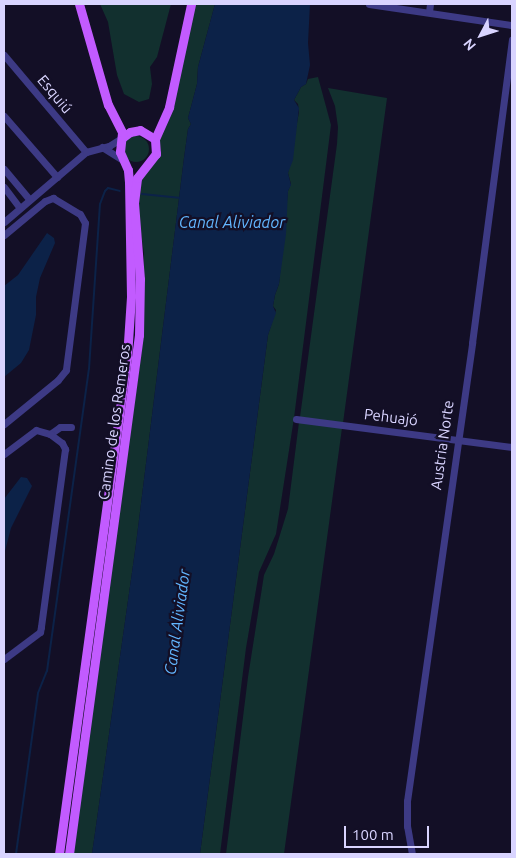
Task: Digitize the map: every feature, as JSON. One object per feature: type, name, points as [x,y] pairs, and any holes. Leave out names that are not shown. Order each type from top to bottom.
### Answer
[{"type":"main road","name":"Camino de los Remeros","points":[[59,854],[130,333],[132,278],[128,212],[129,182],[128,170],[120,152],[122,132],[108,105],[78,4]]},
{"type":"main road","name":"Camino de los Remeros","points":[[69,854],[139,335],[140,278],[134,194],[136,178],[156,154],[155,139],[169,107],[191,4]]},
{"type":"main road","points":[[122,138],[130,132],[140,130],[155,139]]},
{"type":"main road","points":[[123,160],[134,166],[149,163]]},
{"type":"street","points":[[369,4],[429,8],[512,25]]},
{"type":"street","name":"Austria Norte","points":[[412,854],[407,826],[406,801],[456,440],[473,337],[512,40]]},
{"type":"street","name":"Esquiú","points":[[4,55],[86,152]]},
{"type":"street","points":[[4,116],[57,177]]},
{"type":"street","points":[[4,222],[86,152],[122,138]]},
{"type":"street","points":[[101,147],[123,160]]},
{"type":"street","points":[[4,169],[30,200]]},
{"type":"street","points":[[4,187],[20,208]]},
{"type":"street","points":[[4,235],[44,201],[53,198],[80,214],[85,223],[66,370],[58,380],[4,424]]},
{"type":"street","name":"Pehuajó","points":[[296,419],[512,447]]},
{"type":"street","points":[[50,434],[60,427],[71,428]]},
{"type":"street","points":[[4,454],[32,431],[39,430],[50,434],[64,446],[65,454],[40,632],[4,659]]},
{"type":"green space","points":[[100,4],[171,4],[157,57],[150,67],[152,84],[149,99],[139,102],[124,94],[117,75],[108,22]]},
{"type":"green space","points":[[195,4],[215,4],[198,67],[197,84],[188,118],[191,124],[188,129],[184,158],[136,544],[92,854],[71,854],[142,349],[144,253],[138,215],[137,187],[158,139]]},
{"type":"green space","points":[[318,77],[331,125],[294,418],[276,534],[259,572],[246,648],[220,854],[200,854],[268,335],[276,310],[273,306],[279,284],[288,191],[291,184],[288,173],[299,112],[298,104],[294,100],[308,79]]},
{"type":"green space","points":[[328,88],[387,98],[343,423],[300,417],[337,144],[338,127],[335,106]]},
{"type":"green space","points":[[136,136],[146,139],[149,149],[146,159],[136,162],[126,159],[123,149],[126,139]]},
{"type":"green space","points":[[299,422],[342,428],[284,854],[226,854],[248,677],[264,575],[274,554],[288,509]]},
{"type":"water","name":"Canal Aliviador","points":[[215,4],[310,4],[308,43],[310,65],[306,84],[301,87],[294,100],[299,108],[293,160],[288,173],[291,185],[288,191],[286,234],[279,284],[273,306],[276,313],[268,335],[200,854],[92,854],[136,544],[184,158],[188,129],[191,124],[188,118],[197,84],[198,67]]},
{"type":"water","points":[[47,233],[54,238],[55,243],[40,278],[36,297],[36,315],[29,350],[21,363],[4,377],[4,286],[18,275]]},
{"type":"water","points":[[21,477],[27,478],[32,486],[11,528],[4,555],[4,499]]},
{"type":"waterway","points":[[16,854],[38,693],[47,671],[89,369],[100,204],[108,188],[120,191]]},
{"type":"waterway","points":[[142,194],[179,198]]}]
